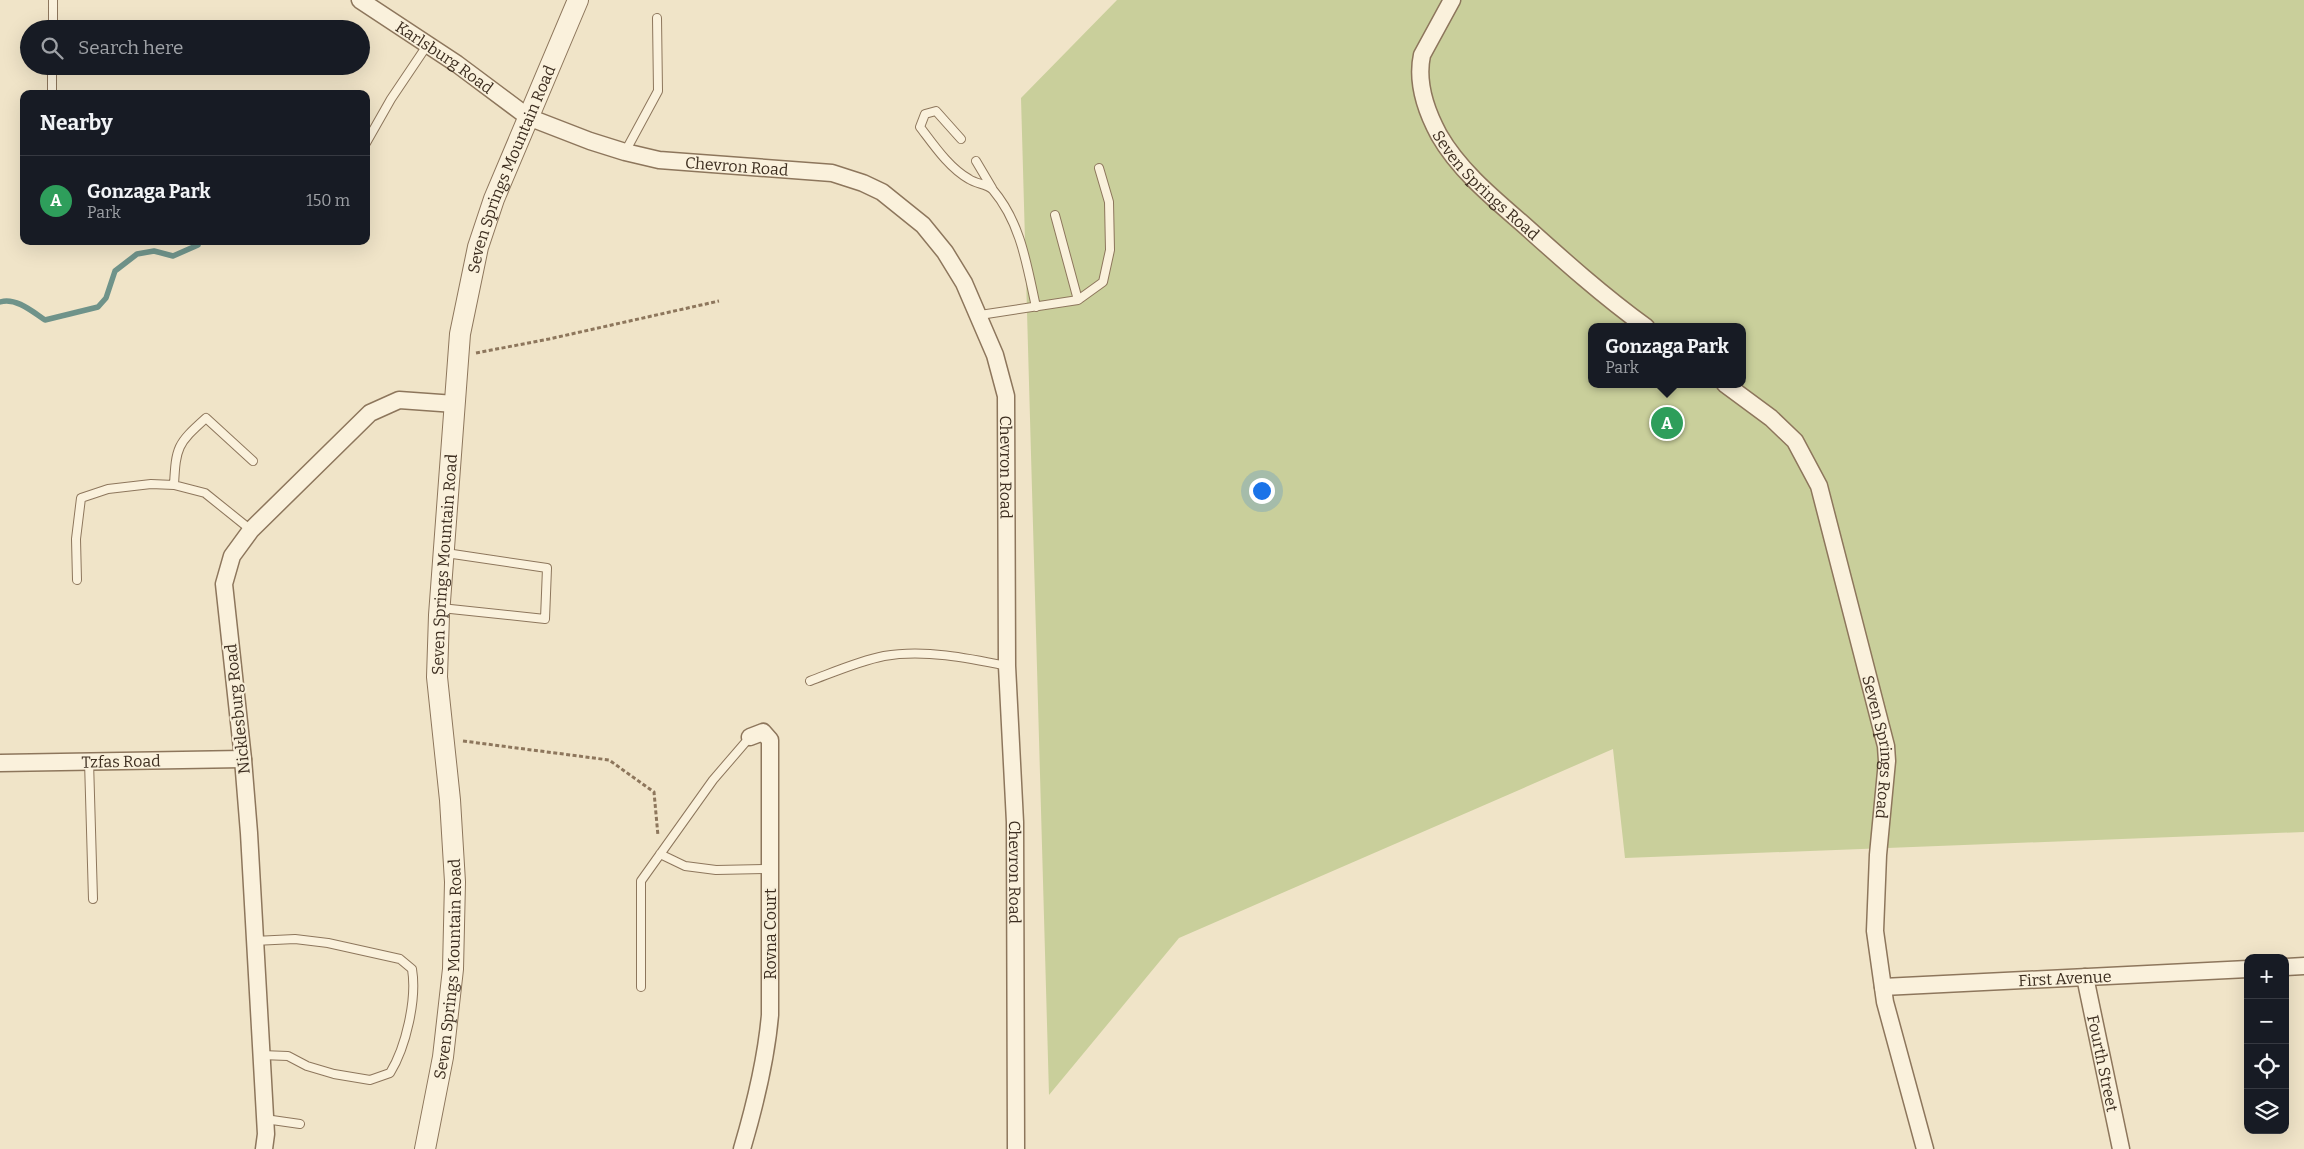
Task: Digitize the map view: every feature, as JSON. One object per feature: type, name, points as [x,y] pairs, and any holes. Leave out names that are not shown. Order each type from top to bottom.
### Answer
[{"type":"street","name":"Karlsburg Road","points":[[360,0],[428,44],[528,117]]},
{"type":"street","name":"Seven Springs Mountain Road","points":[[425,1149],[443,1057],[453,969],[456,882],[437,677],[439,608],[460,334],[478,247],[494,199],[578,0]]},
{"type":"street","name":"Seven Springs Road","points":[[1452,0],[1422,55],[1420,64],[1423,98],[1440,136],[1455,158],[1488,194],[1598,292],[1641,323]]},
{"type":"street","name":"Chevron Road","points":[[528,117],[625,152],[659,160],[832,173],[863,183],[882,192],[923,225],[945,252],[964,283],[980,315],[996,355],[1006,396],[1007,666],[1015,822],[1016,1149]]},
{"type":"street","name":"Seven Springs Road","points":[[1730,388],[1771,418],[1795,441],[1819,486],[1886,746],[1887,761],[1878,855],[1876,931],[1883,987],[1925,1149]]},
{"type":"street","name":"Nicklesburg Road","points":[[264,1149],[266,1134],[243,759],[224,584],[232,556],[251,530],[370,413],[399,400],[455,404]]},
{"type":"street","name":"Rovna Court","points":[[742,1149],[753,1114],[767,1051],[770,1015],[770,740],[763,732],[750,737]]},
{"type":"street","name":"Tzfas Road","points":[[0,763],[243,759]]},
{"type":"street","points":[[2289,967],[2304,966]]},
{"type":"street","name":"First Avenue","points":[[1883,987],[2244,969]]},
{"type":"street","name":"Fourth Street","points":[[2085,977],[2121,1149]]},
{"type":"lane","points":[[53,0],[53,20]]},
{"type":"lane","points":[[625,152],[658,91],[657,18]]},
{"type":"lane","points":[[370,136],[391,99],[428,44]]},
{"type":"lane","points":[[52,75],[52,90]]},
{"type":"lane","points":[[961,139],[936,111],[925,114],[920,127],[937,148],[959,172],[970,180],[992,188]]},
{"type":"lane","points":[[976,161],[1020,233],[1036,307]]},
{"type":"lane","points":[[980,315],[1078,300],[1103,282],[1110,250],[1109,202],[1099,168]]},
{"type":"lane","points":[[1055,215],[1078,300]]},
{"type":"lane","points":[[174,485],[176,453],[188,434],[206,418],[253,461]]},
{"type":"lane","points":[[77,580],[76,539],[81,498],[108,489],[151,484],[174,485],[205,493],[251,530]]},
{"type":"lane","points":[[439,608],[546,619],[547,568],[443,552]]},
{"type":"lane","points":[[810,681],[853,665],[885,656],[914,654],[954,656],[1007,666]]},
{"type":"lane","points":[[642,987],[641,881],[713,780],[750,737]]},
{"type":"lane","points":[[90,761],[93,899]]},
{"type":"lane","points":[[660,854],[685,866],[716,870],[770,869]]},
{"type":"lane","points":[[254,941],[295,939],[328,943],[400,959],[412,969],[414,986],[400,1057],[390,1073],[370,1080],[334,1074],[307,1066],[288,1056],[261,1055]]},
{"type":"lane","points":[[265,1119],[300,1124]]},
{"type":"path","points":[[458,357],[719,301]]},
{"type":"path","points":[[443,735],[471,743],[610,760],[654,792],[660,854]]},
{"type":"green space","points":[[1117,0],[2304,0],[2304,832],[1625,858],[1613,749],[1179,938],[1049,1095],[1021,98]]},
{"type":"waterway","points":[[0,302],[18,303],[45,320],[98,307],[106,298],[115,271],[137,254],[154,251],[173,256],[198,245]]},
{"type":"place","name":"Gonzaga Park","points":[[1667,423]]}]
